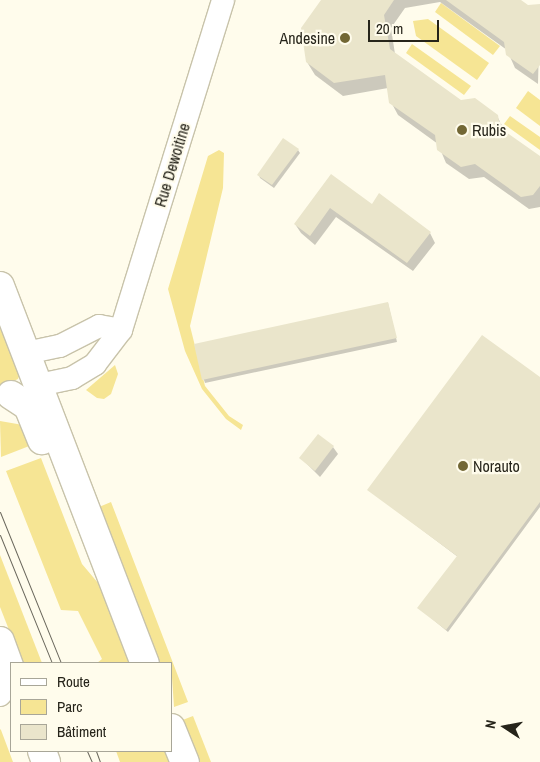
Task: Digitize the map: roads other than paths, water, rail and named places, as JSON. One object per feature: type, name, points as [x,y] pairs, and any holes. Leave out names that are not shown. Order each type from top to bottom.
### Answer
[{"type":"main road","points":[[0,286],[88,521],[146,662]]},
{"type":"main road","points":[[5,397],[39,386]]},
{"type":"main road","points":[[5,397],[28,406],[68,507],[88,521]]},
{"type":"main road","points":[[0,641],[10,668]]},
{"type":"main road","points":[[172,730],[185,762]]},
{"type":"street","name":"Rue Dewoitine","points":[[39,386],[72,378],[95,364],[121,330],[223,0]]},
{"type":"street","points":[[26,353],[60,346],[99,326],[121,330]]},
{"type":"street","points":[[0,695],[10,683]]},
{"type":"tram line","points":[[0,512],[61,662]]},
{"type":"tram line","points":[[0,535],[52,662]]},
{"type":"tram line","points":[[87,752],[92,762]]},
{"type":"tram line","points":[[96,752],[100,762]]},
{"type":"place","name":"Andesine","points":[[345,38]]},
{"type":"place","name":"Rubis","points":[[462,130]]},
{"type":"place","name":"Norauto","points":[[463,466]]}]
